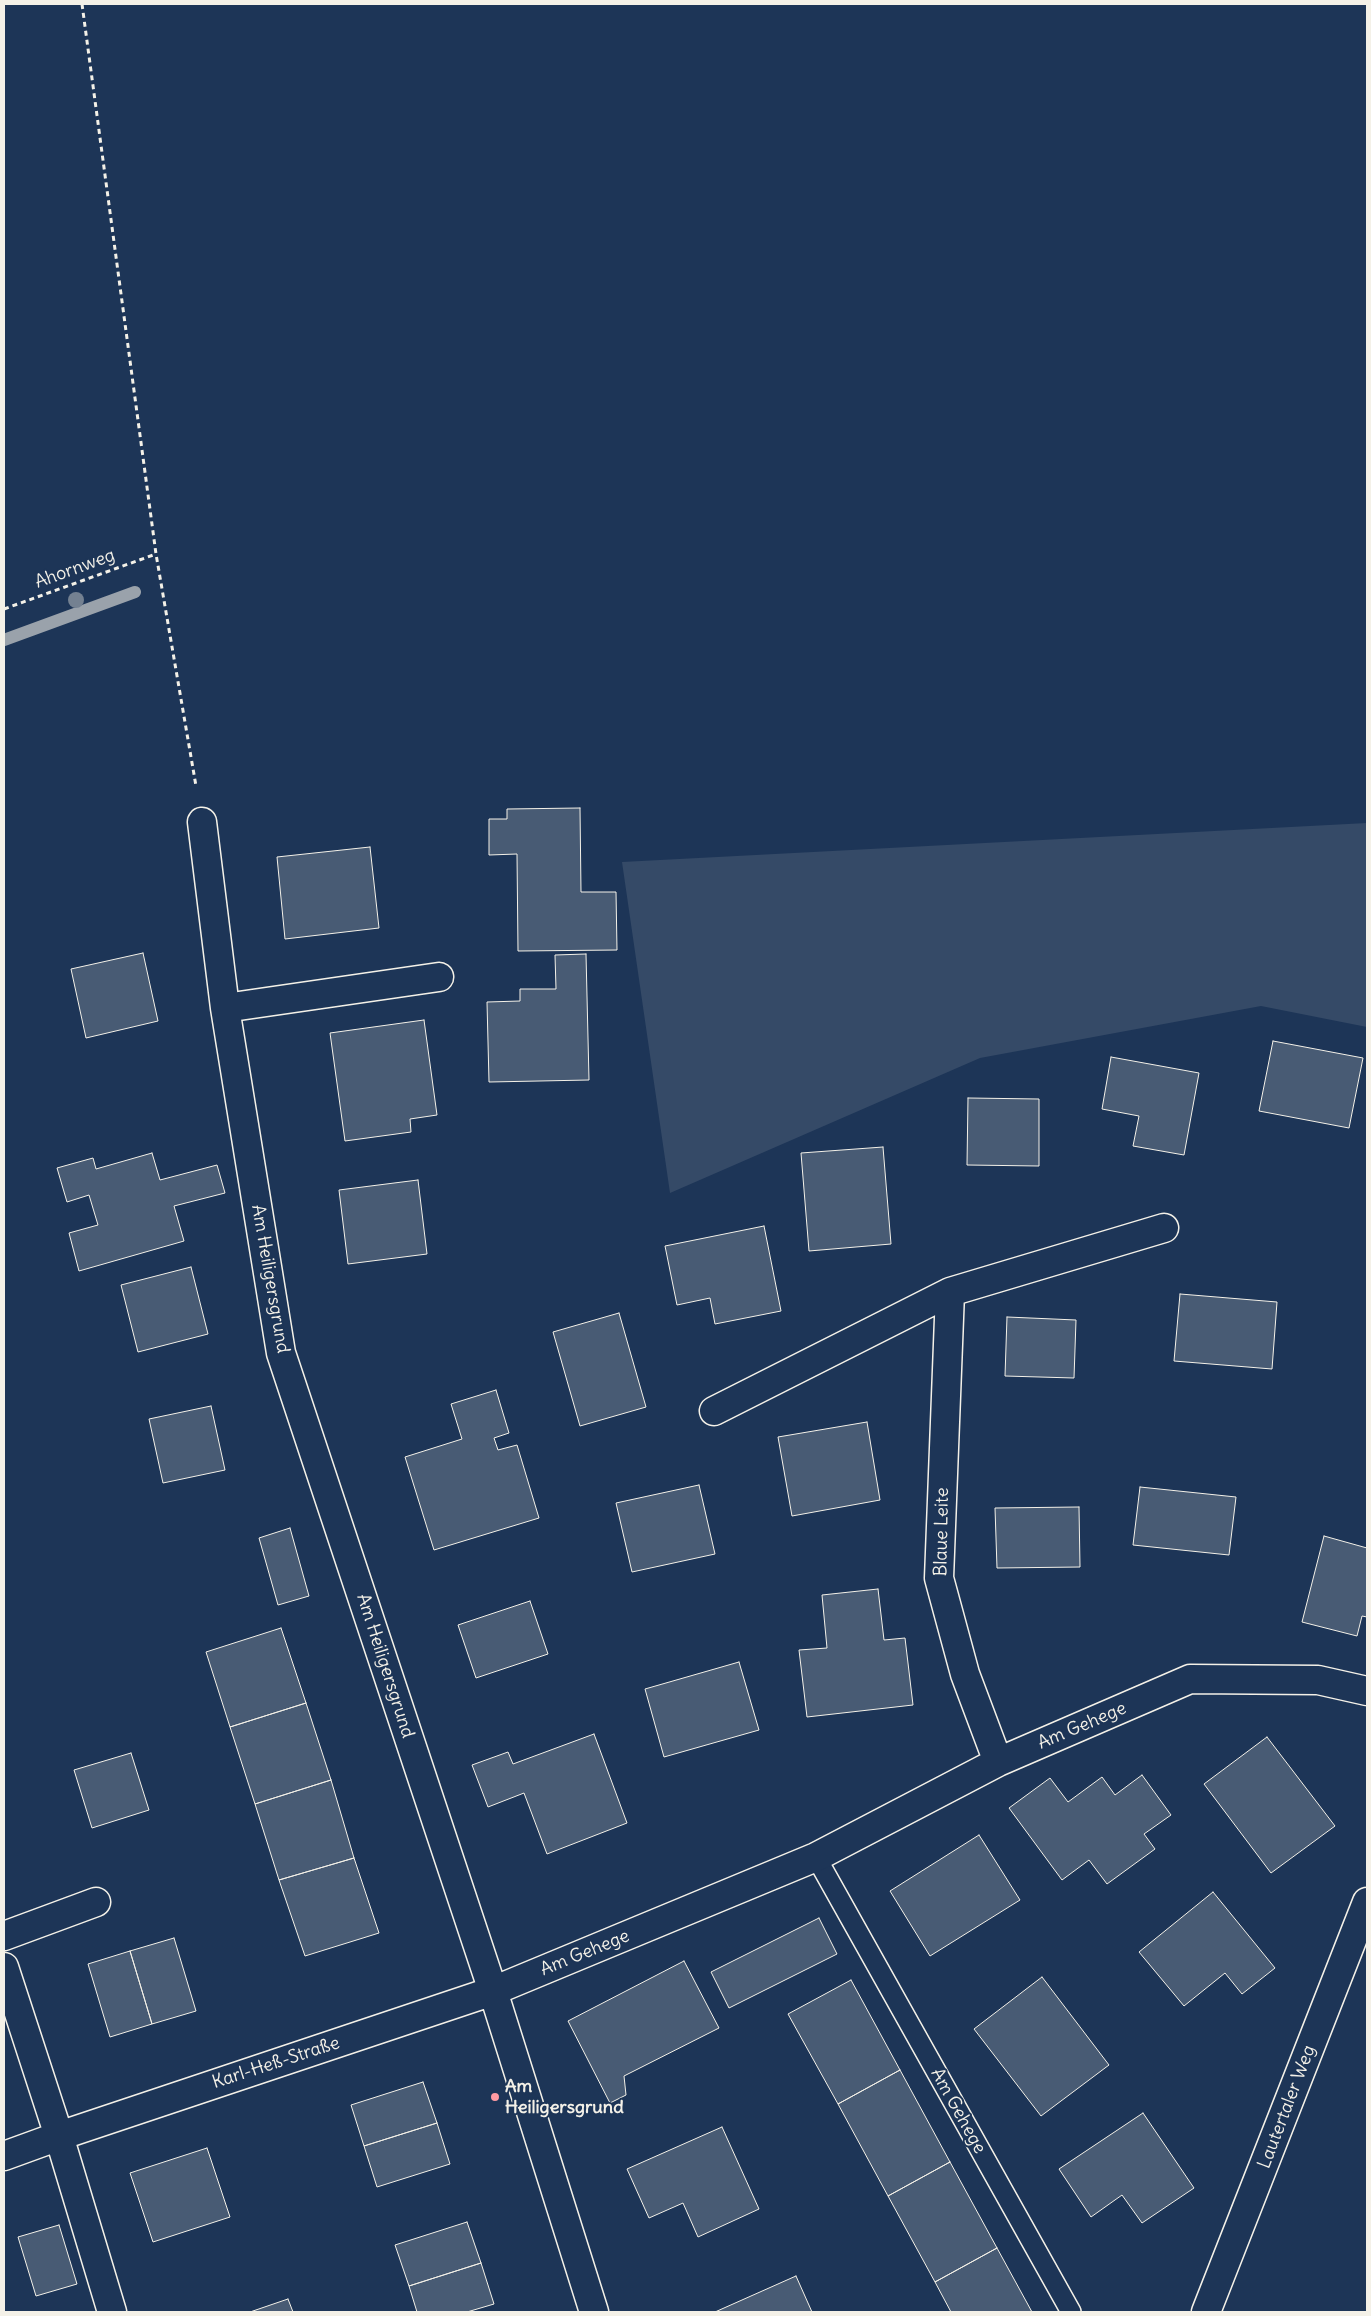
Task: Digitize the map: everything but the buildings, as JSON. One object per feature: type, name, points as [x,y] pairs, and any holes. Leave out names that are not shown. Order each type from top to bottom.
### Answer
[{"type":"street","name":"Am Heiligersgrund","points":[[202,822],[225,1008],[281,1353],[493,1991],[594,2312]]},
{"type":"street","points":[[225,1008],[439,977]]},
{"type":"street","points":[[714,1411],[950,1292],[1164,1228]]},
{"type":"street","name":"Blaue Leite","points":[[950,1292],[939,1578],[965,1674],[998,1762]]},
{"type":"street","name":"Am Gehege","points":[[493,1991],[816,1857],[998,1762],[1190,1679],[1318,1680],[1367,1691]]},
{"type":"street","points":[[4,1936],[96,1902]]},
{"type":"street","name":"Lautertaler Weg","points":[[1206,2312],[1367,1902]]},
{"type":"street","points":[[4,1967],[59,2136],[112,2312]]},
{"type":"street","name":"Karl-Heß-Straße","points":[[4,2156],[493,1991]]},
{"type":"lane","name":"Am Gehege","points":[[816,1857],[1071,2312]]},
{"type":"path","points":[[82,4],[156,554],[202,822]]},
{"type":"path","name":"Ahornweg","points":[[4,609],[156,554]]},
{"type":"shaded area","points":[[1367,823],[1367,1027],[1261,1006],[980,1058],[670,1193],[622,862]]},
{"type":"waterway","points":[[4,640],[135,592]]},
{"type":"place","name":"Am Heiligersgrund","points":[[495,2097]]}]
